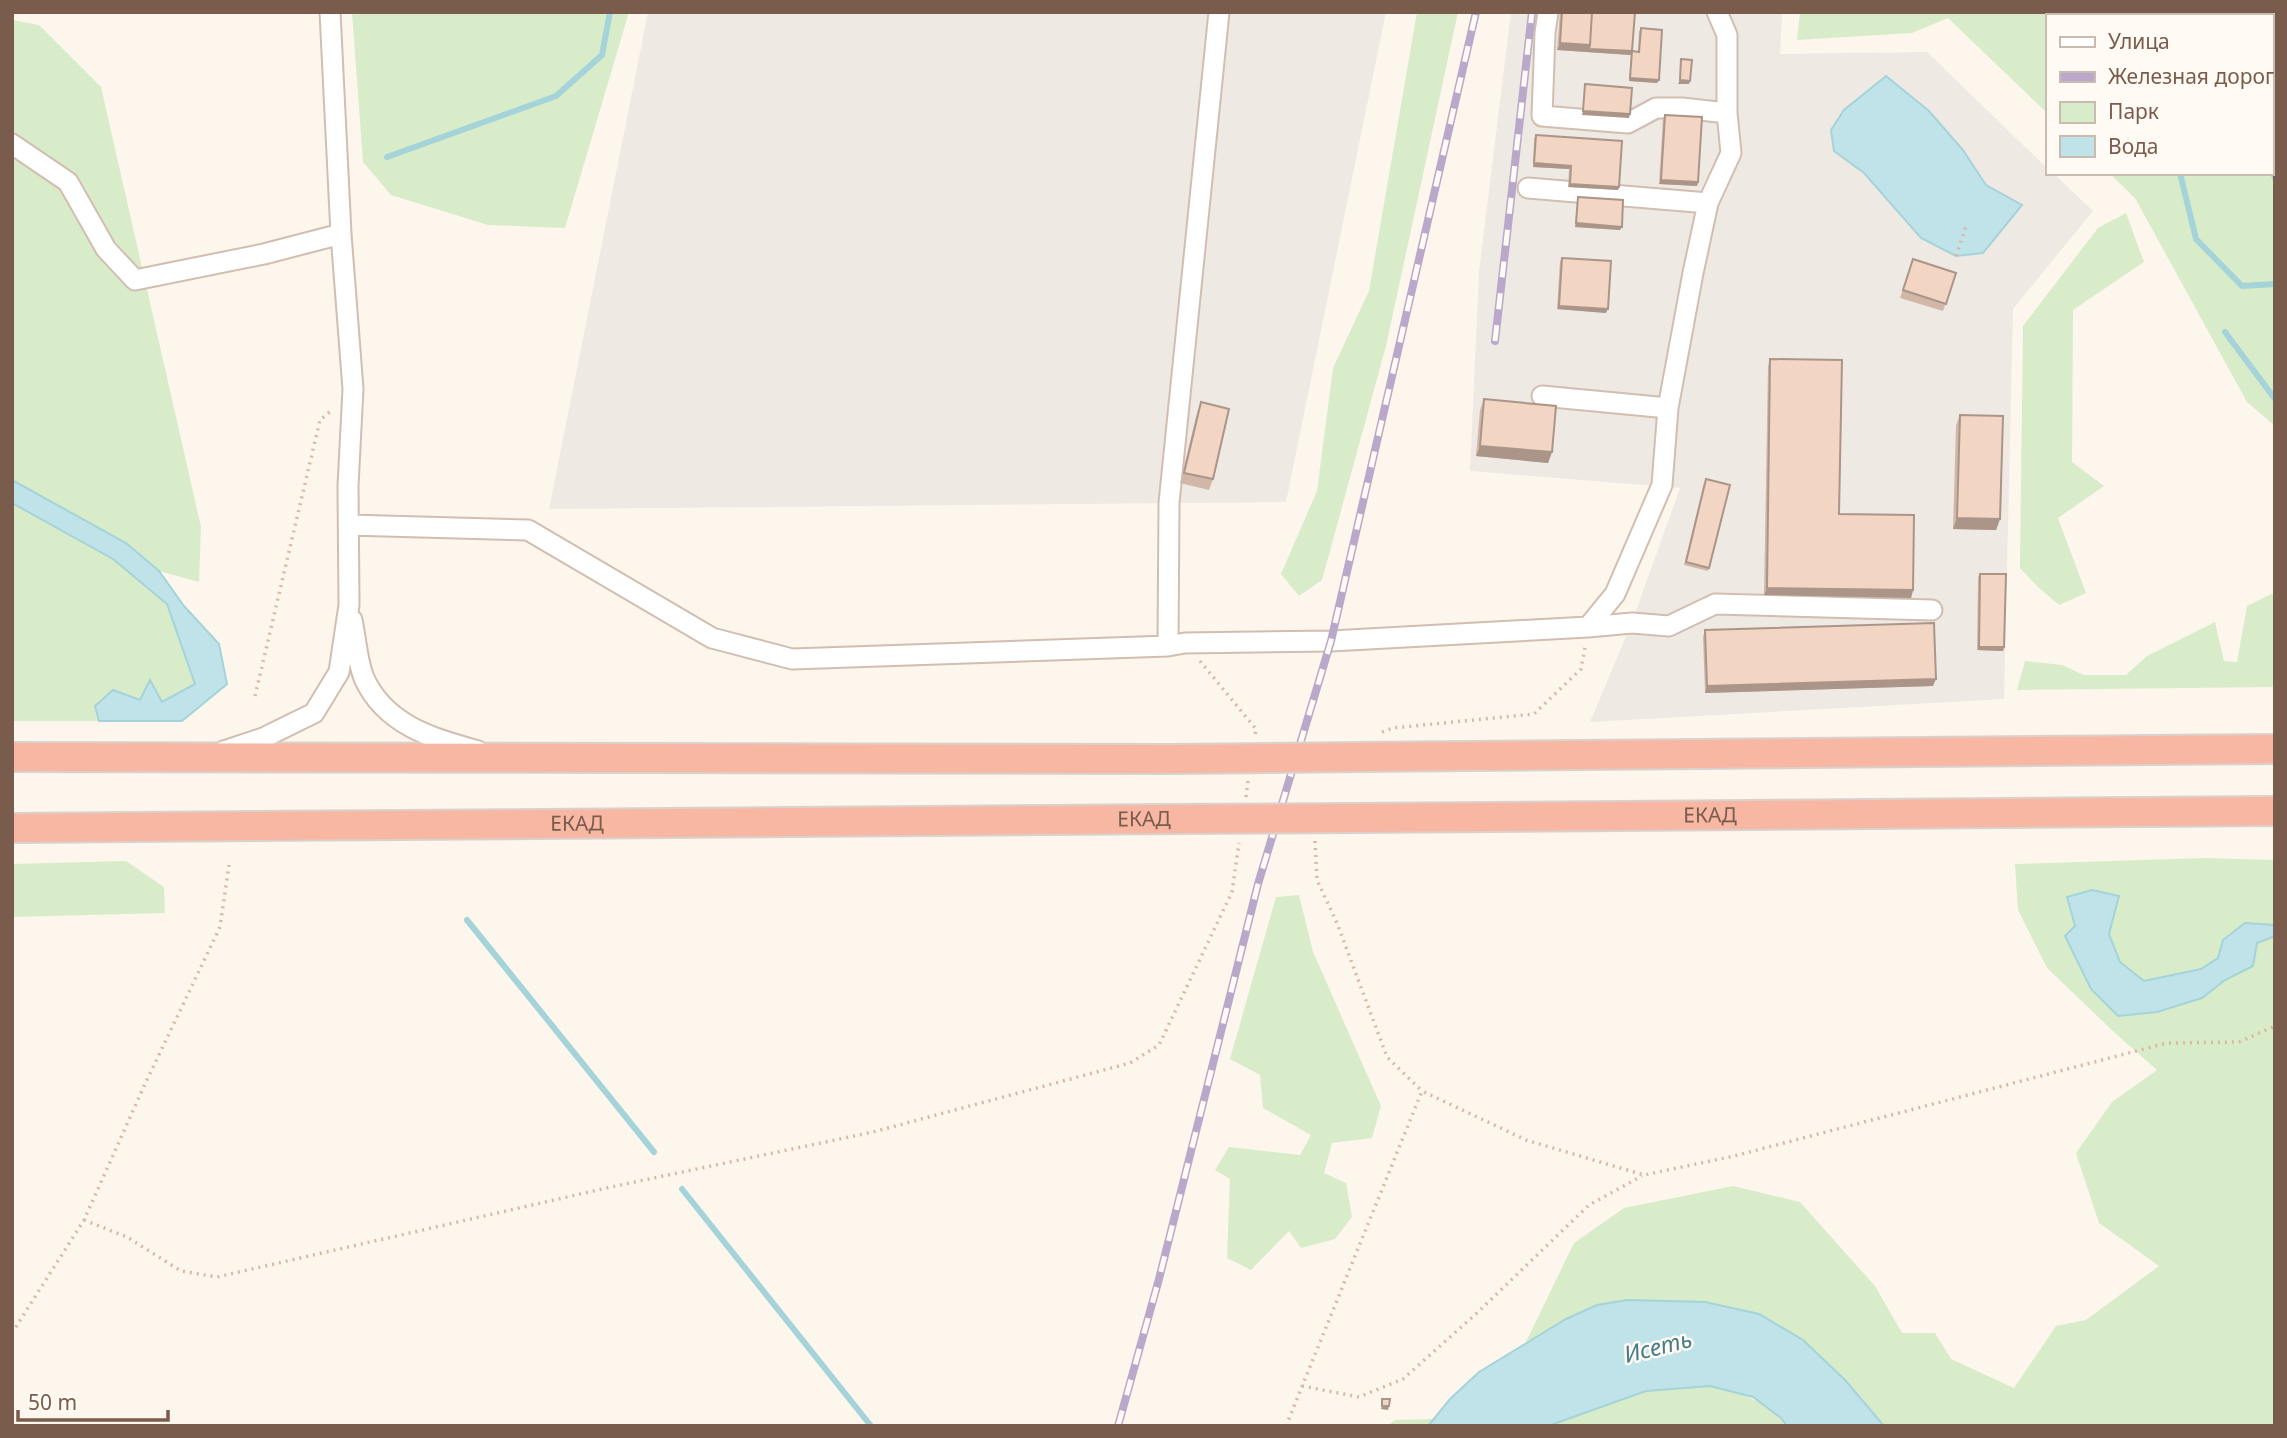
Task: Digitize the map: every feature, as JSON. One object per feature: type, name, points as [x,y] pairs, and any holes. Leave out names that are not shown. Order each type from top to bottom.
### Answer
[{"type":"highway","points":[[12,757],[1173,759],[2275,749]]},
{"type":"highway","name":"ЕКАД","points":[[12,828],[2275,811]]},
{"type":"street","points":[[206,756],[263,738],[314,713],[340,672],[349,605],[348,486],[353,389],[341,234],[331,12]]},
{"type":"street","points":[[1177,644],[1169,503],[1219,12]]},
{"type":"street","points":[[1548,12],[1542,116],[1628,124],[1656,108],[1727,113]]},
{"type":"street","points":[[1588,627],[1615,594],[1662,485],[1668,408],[1708,203],[1731,153],[1727,113],[1727,35],[1717,12]]},
{"type":"street","points":[[12,144],[68,182],[106,249],[135,280],[264,254],[341,234]]},
{"type":"street","points":[[1528,188],[1708,203]]},
{"type":"street","points":[[1542,396],[1668,408]]},
{"type":"street","points":[[349,525],[528,530],[712,638],[792,659],[1177,644],[1331,641],[1588,627],[1632,622],[1669,626],[1715,604],[1932,610]]},
{"type":"street","points":[[349,605],[363,676],[378,704],[410,727],[443,741],[505,758]]},
{"type":"path","points":[[1956,256],[1966,226]]},
{"type":"path","points":[[255,696],[320,420],[353,389]]},
{"type":"path","points":[[1177,644],[1256,730],[1254,743]]},
{"type":"path","points":[[1246,797],[1250,770]]},
{"type":"path","points":[[83,1220],[127,1237],[181,1271],[218,1277],[611,1187],[873,1132],[1130,1063],[1158,1045],[1232,892],[1240,838]]},
{"type":"path","points":[[12,1333],[83,1220],[220,927],[229,865]]},
{"type":"path","points":[[1302,1386],[1359,1397],[1403,1379],[1477,1313],[1589,1205],[1644,1175],[1734,1156],[2167,1043],[2239,1042],[2275,1026]]},
{"type":"path","points":[[1286,1426],[1422,1091],[1526,1140],[1644,1175]]},
{"type":"shaded area","points":[[648,12],[1386,12],[1286,502],[549,509]]},
{"type":"shaded area","points":[[1511,12],[1782,12],[1780,54],[1927,52],[2046,167],[2046,175],[2055,175],[2093,211],[2013,309],[2004,699],[1590,722],[1632,622],[1680,488],[1470,471],[1479,272]]},
{"type":"green space","points":[[352,12],[629,12],[565,228],[488,225],[391,195],[363,162]]},
{"type":"green space","points":[[1417,12],[1458,12],[1386,346],[1322,580],[1299,596],[1281,574],[1317,491],[1333,368],[1369,291]]},
{"type":"green space","points":[[1800,12],[2254,12],[2046,14],[2046,112],[1948,18],[1912,33],[1797,40]]},
{"type":"green space","points":[[12,20],[39,25],[101,87],[201,527],[199,582],[159,571],[126,543],[12,480]]},
{"type":"green space","points":[[2111,175],[2272,175],[2275,183],[2275,426],[2247,402],[2135,198]]},
{"type":"green space","points":[[2126,213],[2144,262],[2073,310],[2072,462],[2104,486],[2058,518],[2086,593],[2059,605],[2020,568],[2023,326],[2098,228]]},
{"type":"green space","points":[[12,503],[113,559],[167,604],[195,684],[162,702],[150,680],[140,700],[96,706],[99,721],[12,721]]},
{"type":"green space","points":[[2275,592],[2275,687],[2017,690],[2025,661],[2062,665],[2084,675],[2126,675],[2147,656],[2215,622],[2224,661],[2237,662],[2247,606]]},
{"type":"green space","points":[[2205,858],[2275,860],[2275,925],[2267,924],[2223,940],[2218,958],[2201,969],[2144,981],[2120,962],[2109,934],[2118,896],[2092,890],[2075,927],[2091,989],[2202,998],[2225,980],[2253,966],[2257,943],[2275,936],[2275,1426],[1884,1426],[1845,1380],[1803,1340],[1524,1346],[1574,1243],[1624,1208],[1733,1186],[1800,1202],[1875,1286],[1902,1333],[1935,1333],[1951,1359],[2014,1388],[2056,1326],[2086,1320],[2159,1266],[2099,1223],[2076,1153],[2112,1102],[2157,1070],[2047,968],[2018,910],[2015,864]]},
{"type":"green space","points":[[126,861],[164,887],[165,913],[12,917],[12,864]]},
{"type":"green space","points":[[1299,895],[1313,952],[1381,1106],[1372,1138],[1332,1143],[1324,1173],[1346,1183],[1352,1217],[1335,1239],[1301,1248],[1289,1231],[1251,1270],[1227,1258],[1230,1179],[1215,1170],[1229,1147],[1300,1155],[1311,1135],[1263,1108],[1260,1075],[1230,1059],[1276,897]]},
{"type":"green space","points":[[1710,1386],[1762,1404],[1787,1426],[1548,1426],[1646,1391]]},
{"type":"green space","points":[[1434,1419],[1428,1426],[1387,1426],[1395,1420]]},
{"type":"water","points":[[2275,12],[2275,183],[2272,175],[2273,14],[2254,14]]},
{"type":"water","points":[[1886,76],[1929,111],[1963,150],[1986,185],[2022,205],[1983,253],[1956,256],[1921,238],[1864,173],[1834,151],[1831,130],[1844,110]]},
{"type":"water","points":[[12,480],[126,543],[159,571],[184,606],[219,644],[227,684],[182,721],[99,721],[95,706],[113,690],[140,700],[150,680],[162,702],[195,684],[167,604],[113,559],[12,503]]},
{"type":"water","points":[[2092,890],[2119,896],[2109,934],[2120,962],[2144,981],[2201,969],[2218,958],[2223,940],[2245,923],[2275,925],[2275,936],[2257,943],[2253,966],[2225,980],[2202,998],[2157,1012],[2118,1016],[2091,989],[2065,936],[2075,926],[2067,897]]},
{"type":"water","name":"Исеть","points":[[1627,1300],[1705,1302],[1759,1314],[1803,1340],[1845,1380],[1884,1426],[1787,1426],[1781,1418],[1753,1397],[1710,1386],[1646,1391],[1548,1426],[1428,1426],[1450,1399],[1479,1372],[1566,1319],[1597,1305]]},
{"type":"building","points":[[1562,12],[1592,12],[1590,45],[1560,43]]},
{"type":"building","points":[[1592,12],[1635,12],[1632,51],[1589,49]]},
{"type":"building","points":[[1641,28],[1662,30],[1659,80],[1630,78],[1632,51],[1639,52]]},
{"type":"building","points":[[1681,59],[1692,60],[1690,81],[1680,80]]},
{"type":"building","points":[[1585,84],[1632,88],[1630,114],[1583,111]]},
{"type":"building","points":[[1665,115],[1702,117],[1698,182],[1661,180]]},
{"type":"building","points":[[1536,135],[1622,141],[1619,187],[1570,184],[1571,166],[1534,163]]},
{"type":"building","points":[[1578,197],[1623,200],[1622,227],[1576,223]]},
{"type":"building","points":[[1562,258],[1611,261],[1608,309],[1559,306]]},
{"type":"building","points":[[1913,259],[1956,273],[1946,304],[1903,290]]},
{"type":"building","points":[[1770,359],[1842,360],[1839,514],[1914,515],[1913,590],[1767,588]]},
{"type":"building","points":[[1484,399],[1556,406],[1552,452],[1480,446]]},
{"type":"building","points":[[1201,402],[1229,409],[1213,479],[1184,473]]},
{"type":"building","points":[[1960,415],[2003,416],[2000,519],[1957,518]]},
{"type":"building","points":[[1706,479],[1730,485],[1709,568],[1686,562]]},
{"type":"building","points":[[1980,574],[2006,574],[2004,647],[1979,647]]},
{"type":"building","points":[[1934,623],[1936,679],[1707,686],[1705,630]]},
{"type":"building","points":[[1382,1399],[1390,1399],[1389,1406],[1382,1406]]},
{"type":"waterway","points":[[387,157],[556,96],[602,55],[610,12]]},
{"type":"waterway","points":[[2180,175],[2196,239],[2242,286],[2275,284]]},
{"type":"waterway","points":[[2225,332],[2275,399]]},
{"type":"waterway","points":[[467,920],[654,1152]]},
{"type":"waterway","points":[[682,1189],[871,1426]]},
{"type":"railway","points":[[1118,1426],[1159,1279],[1258,884],[1331,641],[1476,12]]},
{"type":"railway","points":[[1495,341],[1532,12]]}]
